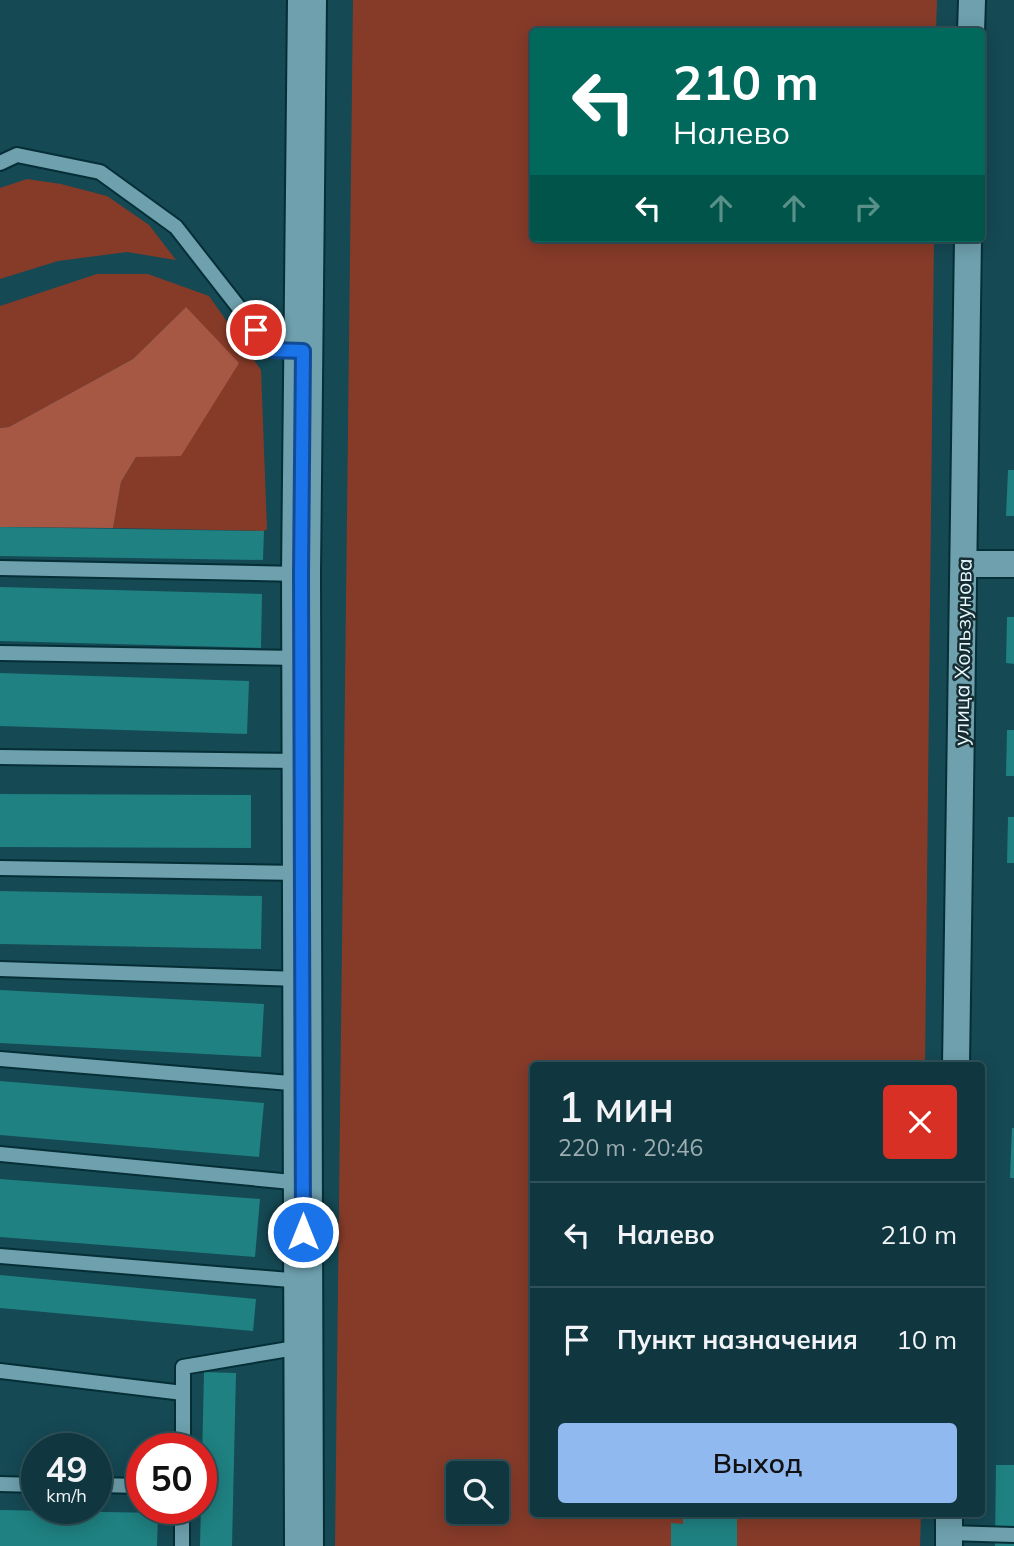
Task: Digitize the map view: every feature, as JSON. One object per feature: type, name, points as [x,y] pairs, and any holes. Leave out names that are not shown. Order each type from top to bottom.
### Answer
[{"type":"main road","points":[[304,1546],[301,574],[307,0]]},
{"type":"street","points":[[971,28],[972,0]]},
{"type":"street","name":"улица Хользунова","points":[[956,1062],[968,242]]},
{"type":"street","points":[[964,564],[1014,564]]},
{"type":"lane","points":[[0,163],[17,155],[100,172],[176,227],[272,350],[303,351]]},
{"type":"lane","points":[[0,568],[301,574]]},
{"type":"lane","points":[[0,653],[301,658]]},
{"type":"lane","points":[[0,757],[302,761]]},
{"type":"lane","points":[[0,868],[302,873]]},
{"type":"lane","points":[[0,969],[302,979]]},
{"type":"lane","points":[[0,1059],[303,1084]]},
{"type":"lane","points":[[0,1154],[303,1183]]},
{"type":"lane","points":[[0,1256],[303,1281]]},
{"type":"lane","points":[[183,1433],[183,1367],[304,1347]]},
{"type":"lane","points":[[0,1371],[183,1393]]},
{"type":"lane","points":[[0,1484],[21,1485]]},
{"type":"lane","points":[[182,1524],[182,1546]]},
{"type":"lane","points":[[949,1531],[1014,1535]]},
{"type":"shaded area","points":[[353,0],[937,0],[936,28],[530,28],[530,242],[934,242],[925,1062],[530,1062],[530,1517],[921,1517],[920,1546],[335,1546]]},
{"type":"shaded area","points":[[27,179],[61,184],[107,196],[149,225],[176,260],[127,252],[58,261],[0,279],[0,188]]},
{"type":"shaded area","points":[[97,274],[148,274],[209,296],[261,370],[267,529],[264,531],[113,528],[121,482],[136,457],[186,307],[133,359],[9,427],[0,428],[0,306]]},
{"type":"shaded area","points":[[186,307],[239,363],[181,456],[136,457],[121,482],[113,528],[0,527],[0,428],[9,427],[133,359]]},
{"type":"building","points":[[1008,470],[1014,470],[1014,516],[1006,516]]},
{"type":"building","points":[[0,527],[264,531],[263,560],[0,556]]},
{"type":"building","points":[[0,587],[262,594],[261,648],[0,641]]},
{"type":"building","points":[[1007,617],[1014,617],[1014,664],[1006,663]]},
{"type":"building","points":[[0,673],[249,681],[247,734],[0,726]]},
{"type":"building","points":[[1007,730],[1014,730],[1014,776],[1006,776]]},
{"type":"building","points":[[0,794],[251,795],[251,848],[0,847]]},
{"type":"building","points":[[1008,817],[1014,817],[1014,863],[1007,863]]},
{"type":"building","points":[[0,891],[262,896],[261,949],[0,944]]},
{"type":"building","points":[[0,990],[264,1004],[261,1057],[0,1043]]},
{"type":"building","points":[[0,1081],[264,1103],[259,1157],[0,1135]]},
{"type":"building","points":[[1012,1128],[1014,1178],[1010,1178]]},
{"type":"building","points":[[0,1179],[260,1199],[255,1257],[0,1237]]},
{"type":"building","points":[[0,1275],[256,1299],[253,1331],[0,1308]]},
{"type":"building","points":[[204,1372],[236,1373],[232,1546],[200,1546],[201,1524],[217,1524],[217,1433],[203,1433]]},
{"type":"building","points":[[996,1465],[1014,1465],[1014,1546],[995,1546]]},
{"type":"building","points":[[0,1510],[21,1510],[21,1524],[112,1524],[112,1512],[126,1512],[126,1524],[158,1524],[157,1546],[0,1546]]},
{"type":"building","points":[[683,1517],[737,1517],[737,1546],[671,1546],[671,1523],[683,1524]]},
{"type":"route","points":[[256,330],[272,350],[303,351],[303,1232]]}]
